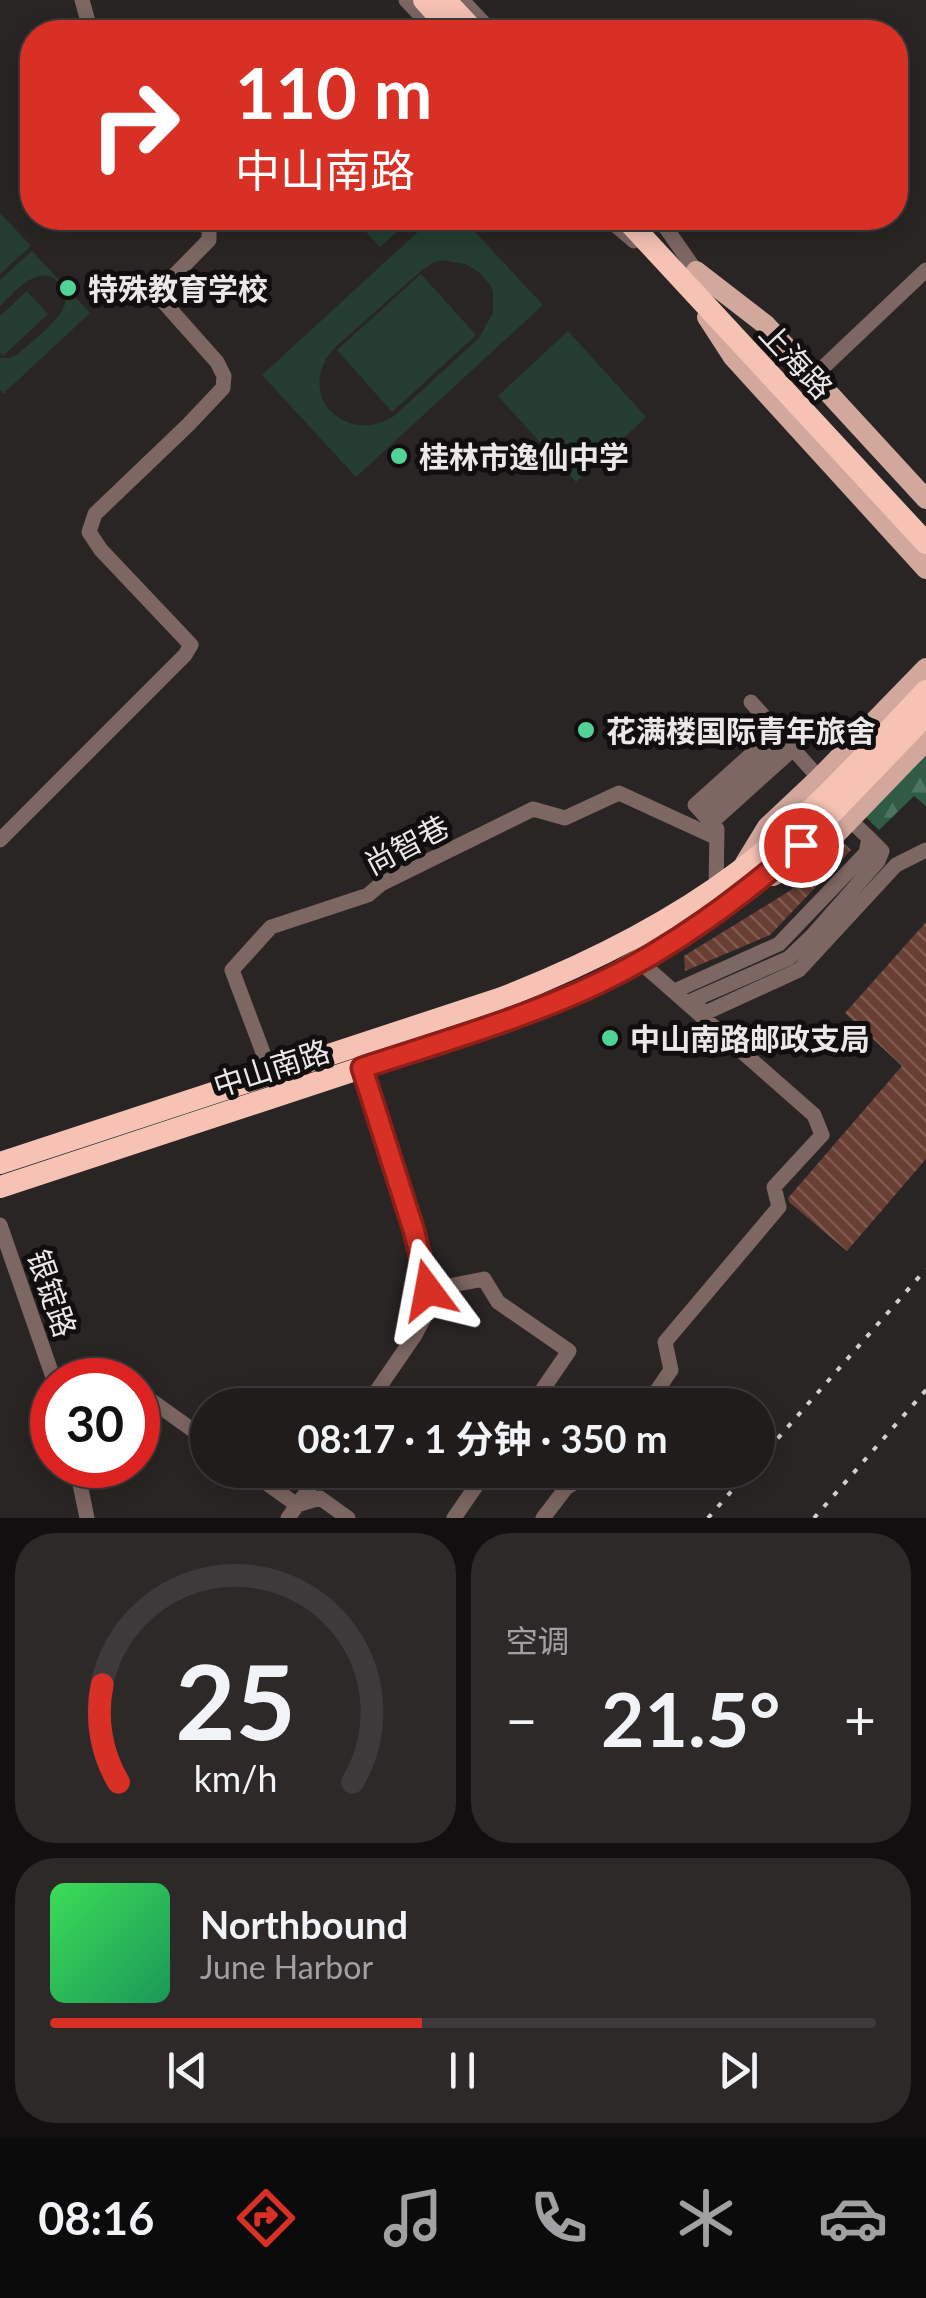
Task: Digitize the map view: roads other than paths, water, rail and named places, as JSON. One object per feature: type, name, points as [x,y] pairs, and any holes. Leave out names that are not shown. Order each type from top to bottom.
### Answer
[{"type":"highway","points":[[424,0],[443,20]]},
{"type":"highway","points":[[445,0],[464,20]]},
{"type":"highway","name":"上海路","points":[[638,230],[690,276],[926,522]]},
{"type":"highway","name":"上海路","points":[[655,230],[690,276],[926,543]]},
{"type":"highway","points":[[836,785],[926,692]]},
{"type":"highway","points":[[836,785],[926,715]]},
{"type":"highway","name":"中山南路","points":[[0,1163],[548,980],[624,945],[716,888],[747,878],[801,845],[836,785]]},
{"type":"highway","name":"中山南路","points":[[0,1187],[525,1013],[600,982],[705,921],[747,878]]},
{"type":"main road","points":[[690,276],[766,325],[926,500]]},
{"type":"main road","points":[[690,276],[733,358],[926,569]]},
{"type":"main road","points":[[747,878],[766,827],[836,785],[926,668]]},
{"type":"main road","points":[[747,878],[868,837],[926,741]]},
{"type":"street","points":[[406,0],[425,20]]},
{"type":"street","points":[[462,0],[481,20]]},
{"type":"street","points":[[0,840],[186,655],[191,645],[101,550],[89,532],[95,514],[223,388],[224,376],[217,362],[161,299],[160,290],[210,240],[209,230]]},
{"type":"street","points":[[624,230],[690,276]]},
{"type":"street","points":[[665,230],[690,276]]},
{"type":"street","points":[[813,377],[926,270]]},
{"type":"street","points":[[750,702],[782,753],[836,785]]},
{"type":"street","points":[[716,888],[710,825],[782,753]]},
{"type":"street","name":"尚智巷","points":[[271,1074],[232,970],[271,927],[368,896],[381,884],[534,810],[565,818],[619,793],[710,825]]},
{"type":"street","points":[[641,960],[704,1014],[798,970],[926,835]]},
{"type":"street","points":[[868,837],[896,865]]},
{"type":"street","points":[[682,992],[780,944],[866,852],[868,837]]},
{"type":"street","points":[[896,865],[926,850]]},
{"type":"street","points":[[641,960],[814,1115],[822,1135],[774,1187],[779,1207],[665,1342],[671,1370],[659,1388]]},
{"type":"street","points":[[362,1068],[414,1231],[428,1290],[426,1314],[379,1388]]},
{"type":"street","name":"银锭路","points":[[0,1225],[46,1358]]},
{"type":"street","points":[[428,1290],[484,1279],[498,1302],[569,1351],[544,1388]]},
{"type":"street","points":[[160,1407],[190,1428]]},
{"type":"street","points":[[81,1488],[87,1518]]},
{"type":"street","points":[[267,1488],[292,1512]]},
{"type":"street","points":[[292,1512],[309,1488]]},
{"type":"street","points":[[454,1518],[475,1488]]},
{"type":"street","points":[[543,1518],[566,1488]]},
{"type":"street","points":[[292,1512],[320,1498],[348,1518]]},
{"type":"railway","points":[[775,1442],[926,1269]]},
{"type":"railway","points":[[814,1518],[926,1390]]},
{"type":"railway","points":[[708,1518],[734,1488]]},
{"type":"place","name":"特殊教育学校","points":[[68,288]]},
{"type":"place","name":"桂林市逸仙中学","points":[[399,456]]},
{"type":"place","name":"花满楼国际青年旅舍","points":[[586,730]]},
{"type":"place","name":"中山南路邮政支局","points":[[610,1038]]}]
